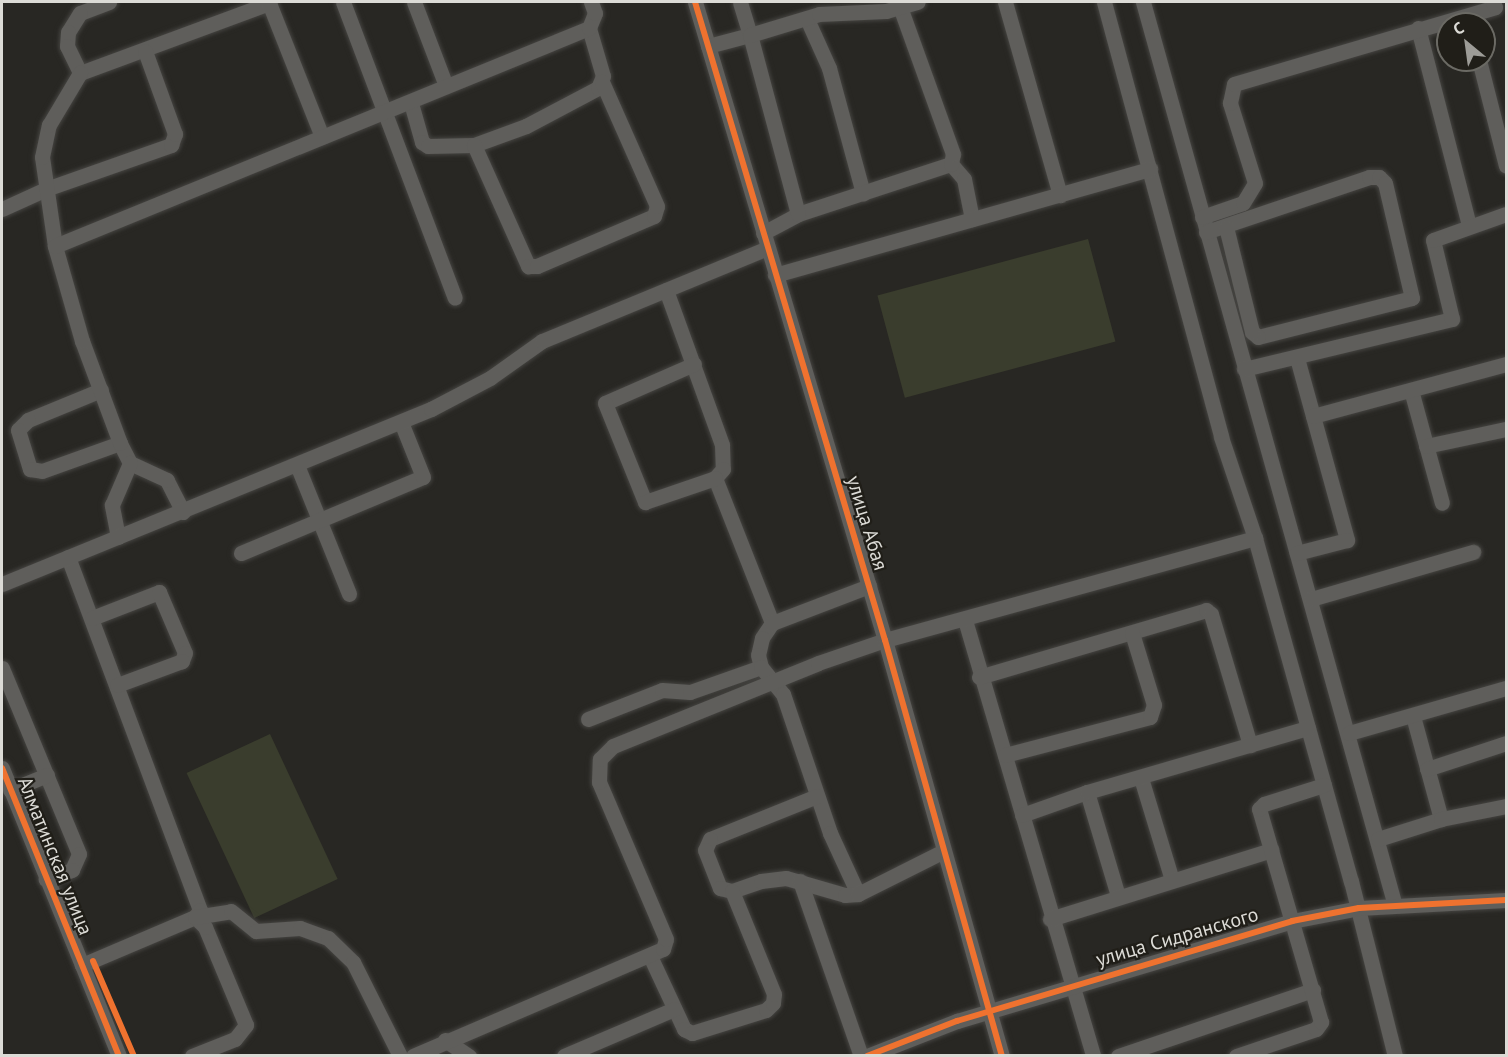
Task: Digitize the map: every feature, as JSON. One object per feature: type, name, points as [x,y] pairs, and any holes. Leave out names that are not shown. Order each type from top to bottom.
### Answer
[{"type":"street","points":[[80,73],[67,46],[68,32],[80,13],[109,2]]},
{"type":"street","points":[[183,512],[167,480],[130,463],[120,443],[101,390],[55,246],[42,157],[49,125],[80,73],[145,51],[271,2],[322,137]]},
{"type":"street","points":[[343,2],[455,298]]},
{"type":"street","points":[[474,145],[528,266],[537,266],[654,216],[657,206],[602,82],[589,28],[594,14],[591,2]]},
{"type":"street","name":"улица Абая","points":[[695,2],[885,640],[942,852],[1002,1056]]},
{"type":"street","points":[[740,2],[798,214]]},
{"type":"street","points":[[708,46],[750,35],[814,11],[886,11],[918,2]]},
{"type":"street","points":[[1005,2],[1060,195]]},
{"type":"street","points":[[1104,2],[1221,437],[1255,538],[1359,908],[1395,1056]]},
{"type":"street","points":[[1143,2],[1244,369],[1349,733],[1395,906]]},
{"type":"street","points":[[1472,12],[1495,7],[1493,2]]},
{"type":"street","points":[[419,3],[446,86]]},
{"type":"street","points":[[900,7],[953,154],[951,164]]},
{"type":"street","points":[[814,11],[863,194]]},
{"type":"street","points":[[1202,217],[1243,203],[1255,183],[1230,103],[1234,84],[1436,22]]},
{"type":"street","points":[[55,246],[411,103],[446,86],[589,28]]},
{"type":"street","points":[[1418,28],[1469,225]]},
{"type":"street","points":[[2,209],[46,189],[171,145],[175,134],[145,51]]},
{"type":"street","points":[[1482,72],[1506,166]]},
{"type":"street","points":[[411,103],[425,144],[474,145],[550,114],[598,88],[602,82]]},
{"type":"street","points":[[763,233],[798,214],[951,164]]},
{"type":"street","points":[[951,164],[964,179],[972,219]]},
{"type":"street","points":[[776,275],[1150,169]]},
{"type":"street","points":[[1206,232],[1369,177],[1379,177],[1385,183],[1412,298],[1258,337],[1252,332],[1226,227]]},
{"type":"street","points":[[1244,369],[1452,319],[1433,240],[1469,225],[1506,214]]},
{"type":"street","points":[[2,584],[431,410],[517,359],[667,293],[769,252]]},
{"type":"street","points":[[667,293],[694,364],[725,456],[723,469],[715,478],[645,502],[605,403],[610,398],[694,364]]},
{"type":"street","points":[[1297,358],[1347,540],[1297,553]]},
{"type":"street","points":[[1313,416],[1506,364]]},
{"type":"street","points":[[101,390],[28,420],[18,430],[30,469],[42,471],[120,443]]},
{"type":"street","points":[[1411,390],[1442,503]]},
{"type":"street","points":[[241,553],[423,477],[401,422]]},
{"type":"street","points":[[1426,446],[1506,429]]},
{"type":"street","points":[[118,537],[112,505],[130,463]]},
{"type":"street","points":[[297,465],[349,594]]},
{"type":"street","points":[[715,478],[772,623]]},
{"type":"street","points":[[413,1056],[445,1040],[663,949],[666,939],[599,782],[600,759],[613,746],[773,680],[885,640],[965,620],[1255,538]]},
{"type":"street","points":[[1311,599],[1473,552]]},
{"type":"street","points":[[68,556],[199,902],[195,917]]},
{"type":"street","points":[[858,894],[843,867],[783,694],[761,667],[758,655],[762,638],[772,623],[869,586]]},
{"type":"street","points":[[92,618],[159,592],[185,653],[182,661],[117,686]]},
{"type":"street","points":[[979,677],[1132,633],[1200,609],[1211,614],[1250,745]]},
{"type":"street","points":[[965,620],[979,677],[1005,755],[1050,919],[1093,1056]]},
{"type":"street","points":[[1005,755],[1150,717],[1154,705],[1132,633]]},
{"type":"street","points":[[588,719],[662,690],[690,692],[761,667]]},
{"type":"street","points":[[2,668],[79,854],[72,870],[46,879]]},
{"type":"street","points":[[1349,733],[1506,688]]},
{"type":"street","points":[[1413,716],[1441,819]]},
{"type":"street","points":[[1022,815],[1087,792],[1308,728]]},
{"type":"street","points":[[1427,769],[1506,743]]},
{"type":"street","name":"Алматинская улица","points":[[2,768],[119,1056]]},
{"type":"street","points":[[10,790],[47,776]]},
{"type":"street","points":[[1141,778],[1172,879]]},
{"type":"street","points":[[1236,1056],[1316,1029],[1322,1014],[1259,809],[1264,804],[1324,785]]},
{"type":"street","points":[[1087,792],[1118,896]]},
{"type":"street","points":[[817,796],[705,844],[720,888],[732,891],[761,881],[800,881],[846,895],[858,894],[942,852]]},
{"type":"street","points":[[1378,838],[1441,819],[1506,806]]},
{"type":"street","points":[[1050,919],[1172,879],[1271,850]]},
{"type":"street","points":[[800,881],[861,1056]]},
{"type":"street","points":[[650,956],[684,1029],[699,1034],[766,1010],[773,1003],[774,994],[732,891]]},
{"type":"street","name":"улица Сидранского","points":[[867,1056],[934,1029],[1070,985],[1292,921],[1359,908],[1506,900]]},
{"type":"street","points":[[82,965],[195,917],[231,911],[256,931],[300,928],[328,938],[352,962],[400,1056]]},
{"type":"street","points":[[192,1056],[235,1039],[246,1025],[205,927],[195,917]]},
{"type":"street","points":[[1118,1056],[1313,990]]},
{"type":"street","points":[[564,1056],[674,1009]]},
{"type":"street","points":[[445,1040],[469,1056]]},
{"type":"green space","points":[[1088,239],[1115,341],[905,398],[877,295]]},
{"type":"green space","points":[[270,734],[338,879],[254,918],[187,773]]},
{"type":"cycle path","points":[[695,2],[885,640],[1002,1056]]},
{"type":"cycle path","points":[[2,768],[119,1056]]},
{"type":"cycle path","points":[[867,1056],[957,1021],[1292,921],[1359,908],[1506,900]]},
{"type":"cycle path","points":[[93,961],[134,1056]]}]
